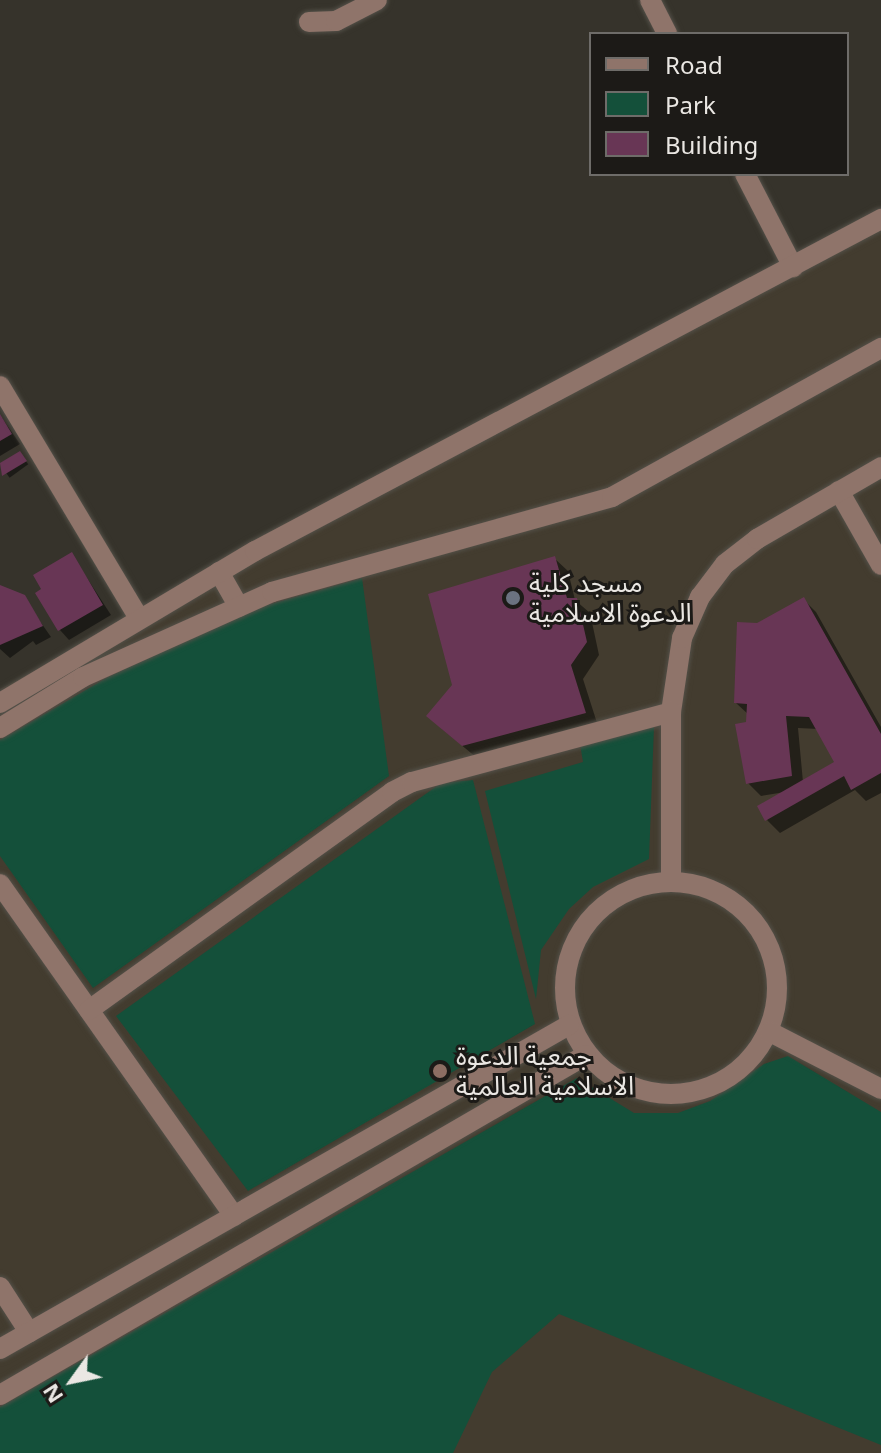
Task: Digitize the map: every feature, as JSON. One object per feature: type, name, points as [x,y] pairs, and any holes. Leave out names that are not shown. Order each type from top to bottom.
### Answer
[{"type":"street","points":[[309,22],[336,21],[377,0]]},
{"type":"street","points":[[650,0],[666,32]]},
{"type":"street","points":[[746,176],[793,267]]},
{"type":"street","points":[[0,703],[138,617],[219,572],[881,219]]},
{"type":"street","points":[[0,728],[83,677],[272,592],[587,507],[881,348]]},
{"type":"street","points":[[0,386],[138,617]]},
{"type":"street","points":[[671,880],[671,712],[682,638],[700,597],[725,564],[881,467]]},
{"type":"street","points":[[839,491],[881,565]]},
{"type":"street","points":[[219,572],[239,607]]},
{"type":"street","points":[[89,1010],[392,792],[412,782],[671,712]]},
{"type":"street","points":[[671,880],[722,893],[761,929],[779,980],[770,1032],[736,1075],[685,1096],[630,1089],[586,1055],[569,1025],[563,974],[582,926],[621,892],[671,880]]},
{"type":"street","points":[[0,884],[234,1216]]},
{"type":"street","points":[[0,1349],[569,1025]]},
{"type":"street","points":[[770,1032],[881,1089]]},
{"type":"street","points":[[0,1395],[586,1055]]},
{"type":"street","points":[[0,1287],[29,1332]]},
{"type":"shaded area","name":"جمعية الدعوة الاسلامية العالمية","points":[[881,226],[881,1453],[0,1453],[0,689]]},
{"type":"green space","points":[[362,578],[389,776],[93,988],[0,856],[0,740],[108,677],[253,609]]},
{"type":"green space","points":[[654,726],[649,859],[593,887],[569,909],[541,950],[536,999],[485,791],[583,762],[580,744]]},
{"type":"green space","points":[[473,780],[535,1024],[248,1191],[116,1016],[441,783]]},
{"type":"green space","points":[[788,1056],[881,1112],[881,1445],[559,1314],[492,1372],[453,1453],[0,1453],[0,1407],[577,1078],[634,1113],[678,1113],[710,1101],[764,1064]]},
{"type":"building","points":[[0,414],[12,434],[0,441]]},
{"type":"building","points":[[20,451],[27,461],[2,476],[0,463]]},
{"type":"building","points":[[72,552],[103,605],[58,631],[35,593],[41,589],[33,575]]},
{"type":"building","points":[[555,556],[567,598],[577,598],[587,642],[571,665],[586,713],[462,746],[426,716],[452,685],[428,594]]},
{"type":"building","points":[[0,585],[25,595],[43,626],[0,645]]},
{"type":"building","points":[[804,597],[881,734],[881,773],[851,790],[844,776],[765,821],[757,806],[834,762],[809,717],[786,716],[792,776],[746,784],[735,724],[746,722],[747,704],[734,703],[737,622],[757,623]]},
{"type":"place","name":"مسجد كلية الدعوة الاسلامية","points":[[513,598]]},
{"type":"place","name":"جمعية الدعوة الاسلامية العالمية","points":[[440,1071]]}]
